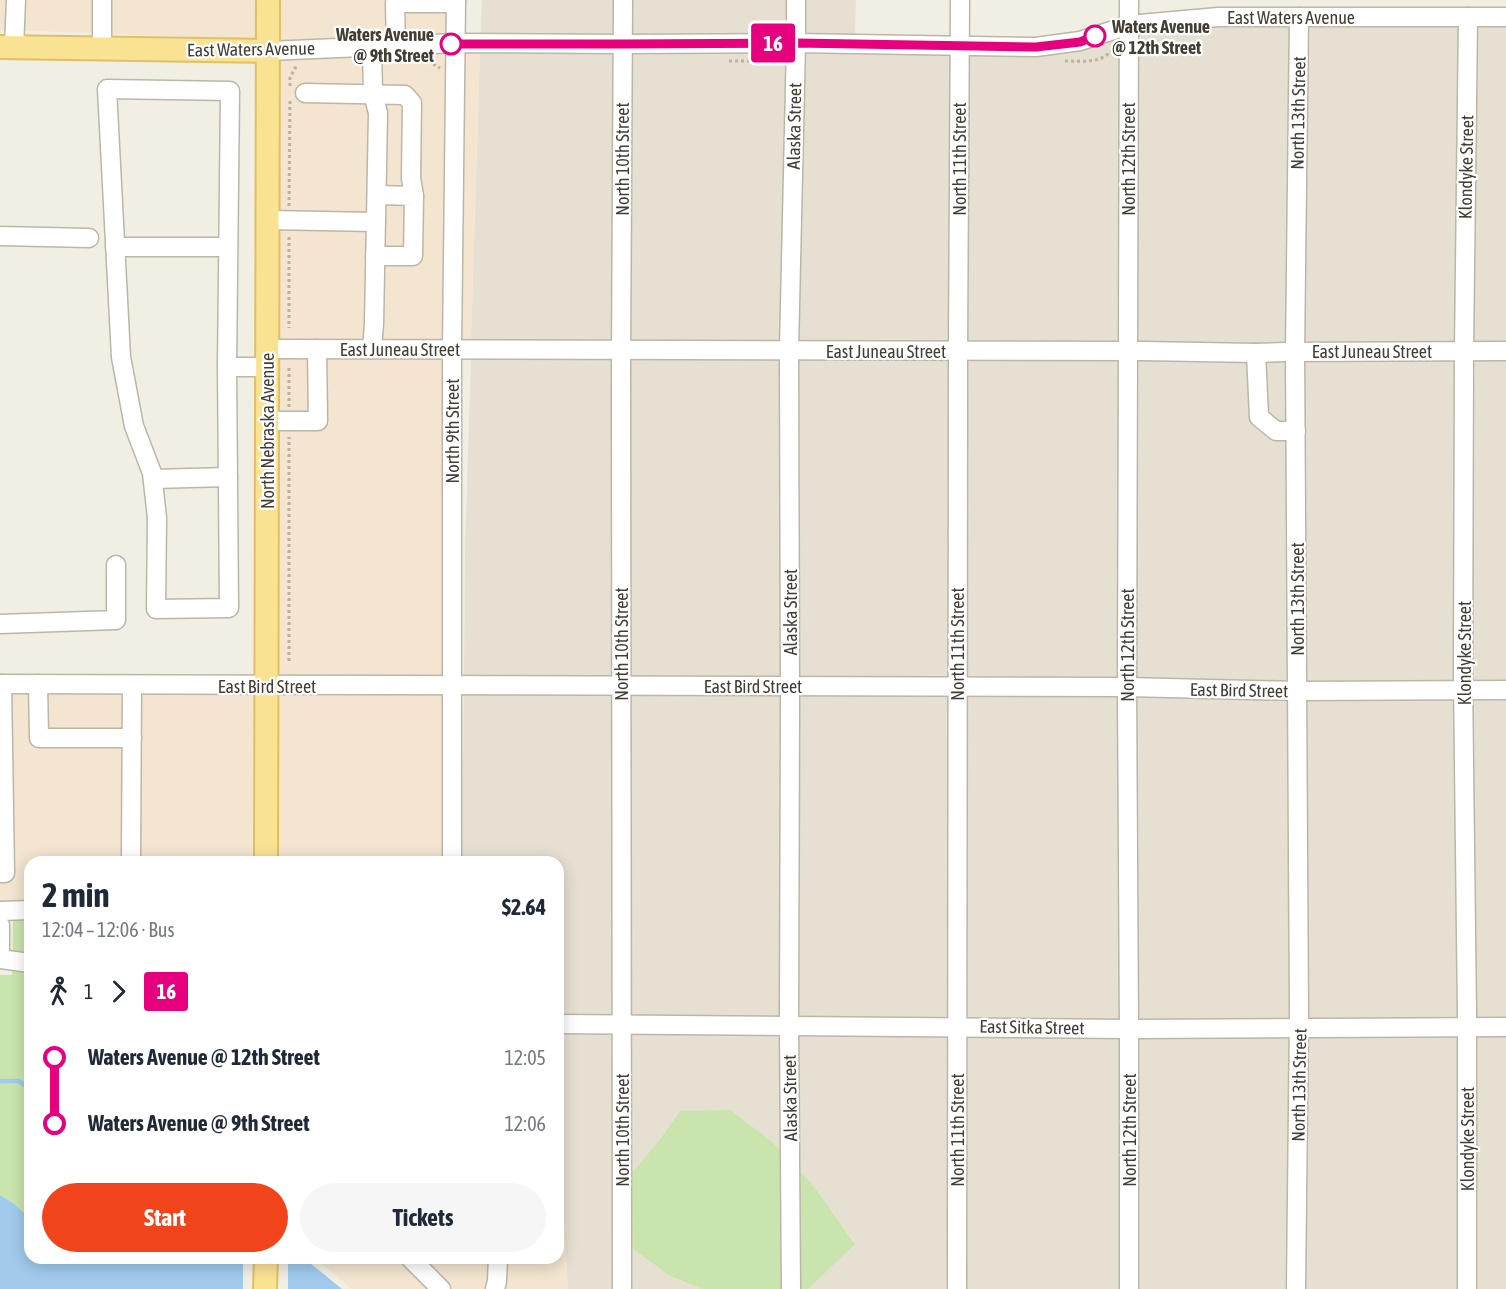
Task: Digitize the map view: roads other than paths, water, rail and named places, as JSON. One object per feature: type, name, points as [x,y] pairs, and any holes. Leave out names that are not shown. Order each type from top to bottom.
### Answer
[{"type":"main road","name":"North Nebraska Avenue","points":[[266,856],[267,686],[278,421],[266,358],[268,0]]},
{"type":"main road","name":"East Waters Avenue","points":[[7,47],[268,51]]},
{"type":"main road","points":[[265,1289],[266,1264]]},
{"type":"street","points":[[7,47],[16,0]]},
{"type":"street","points":[[102,0],[102,49]]},
{"type":"street","name":"North 10th Street","points":[[622,1289],[623,0]]},
{"type":"street","name":"Alaska Street","points":[[791,1289],[789,350],[796,0]]},
{"type":"street","name":"North 11th Street","points":[[957,1289],[960,0]]},
{"type":"street","name":"North 12th Street","points":[[1129,0],[1126,687],[1129,1289]]},
{"type":"street","points":[[396,46],[395,3],[456,2]]},
{"type":"street","name":"North 9th Street","points":[[452,856],[452,349],[456,2]]},
{"type":"street","name":"East Waters Avenue","points":[[268,51],[455,44],[796,43],[1036,47],[1080,42],[1129,25],[1218,17],[1299,17],[1330,8],[1432,8],[1468,17],[1506,17]]},
{"type":"street","name":"North 13th Street","points":[[1296,1289],[1299,1027],[1295,352],[1299,17]]},
{"type":"street","name":"Klondyke Street","points":[[1467,1289],[1463,690],[1468,17]]},
{"type":"street","points":[[372,47],[374,94],[378,113],[372,349]]},
{"type":"street","points":[[107,89],[230,91],[228,247],[229,608],[156,609],[157,518],[153,479],[134,426],[121,357],[107,89]]},
{"type":"street","points":[[305,93],[405,95],[412,103],[413,256],[375,256]]},
{"type":"street","points":[[377,195],[414,196]]},
{"type":"street","points":[[267,220],[376,222]]},
{"type":"street","points":[[0,236],[89,238]]},
{"type":"street","points":[[115,247],[228,247]]},
{"type":"street","points":[[278,421],[318,421],[318,349]]},
{"type":"street","name":"East Juneau Street","points":[[227,367],[318,349],[1256,353],[1506,351]]},
{"type":"street","points":[[1256,353],[1258,417],[1276,431],[1296,431]]},
{"type":"street","points":[[153,479],[228,477]]},
{"type":"street","points":[[0,624],[116,620],[116,565]]},
{"type":"street","points":[[0,873],[5,873],[1,684]]},
{"type":"street","name":"East Bird Street","points":[[1,684],[1126,687],[1298,691],[1506,690]]},
{"type":"street","points":[[38,684],[39,738],[132,738]]},
{"type":"street","points":[[131,856],[132,685]]},
{"type":"street","points":[[0,911],[24,910]]},
{"type":"street","points":[[0,925],[0,959],[24,962]]},
{"type":"street","name":"East Sitka Street","points":[[564,1024],[1129,1029],[1506,1027]]},
{"type":"street","points":[[416,1264],[441,1289]]},
{"type":"street","points":[[495,1289],[498,1264]]},
{"type":"water","points":[[0,1195],[24,1213],[24,1264],[311,1264],[342,1289],[0,1289]]},
{"type":"waterway","points":[[0,1081],[18,1081],[24,1084]]},
{"type":"place","name":"Waters Avenue @ 12th Street","points":[[1095,36]]},
{"type":"place","name":"Waters Avenue @ 9th Street","points":[[451,44]]}]
